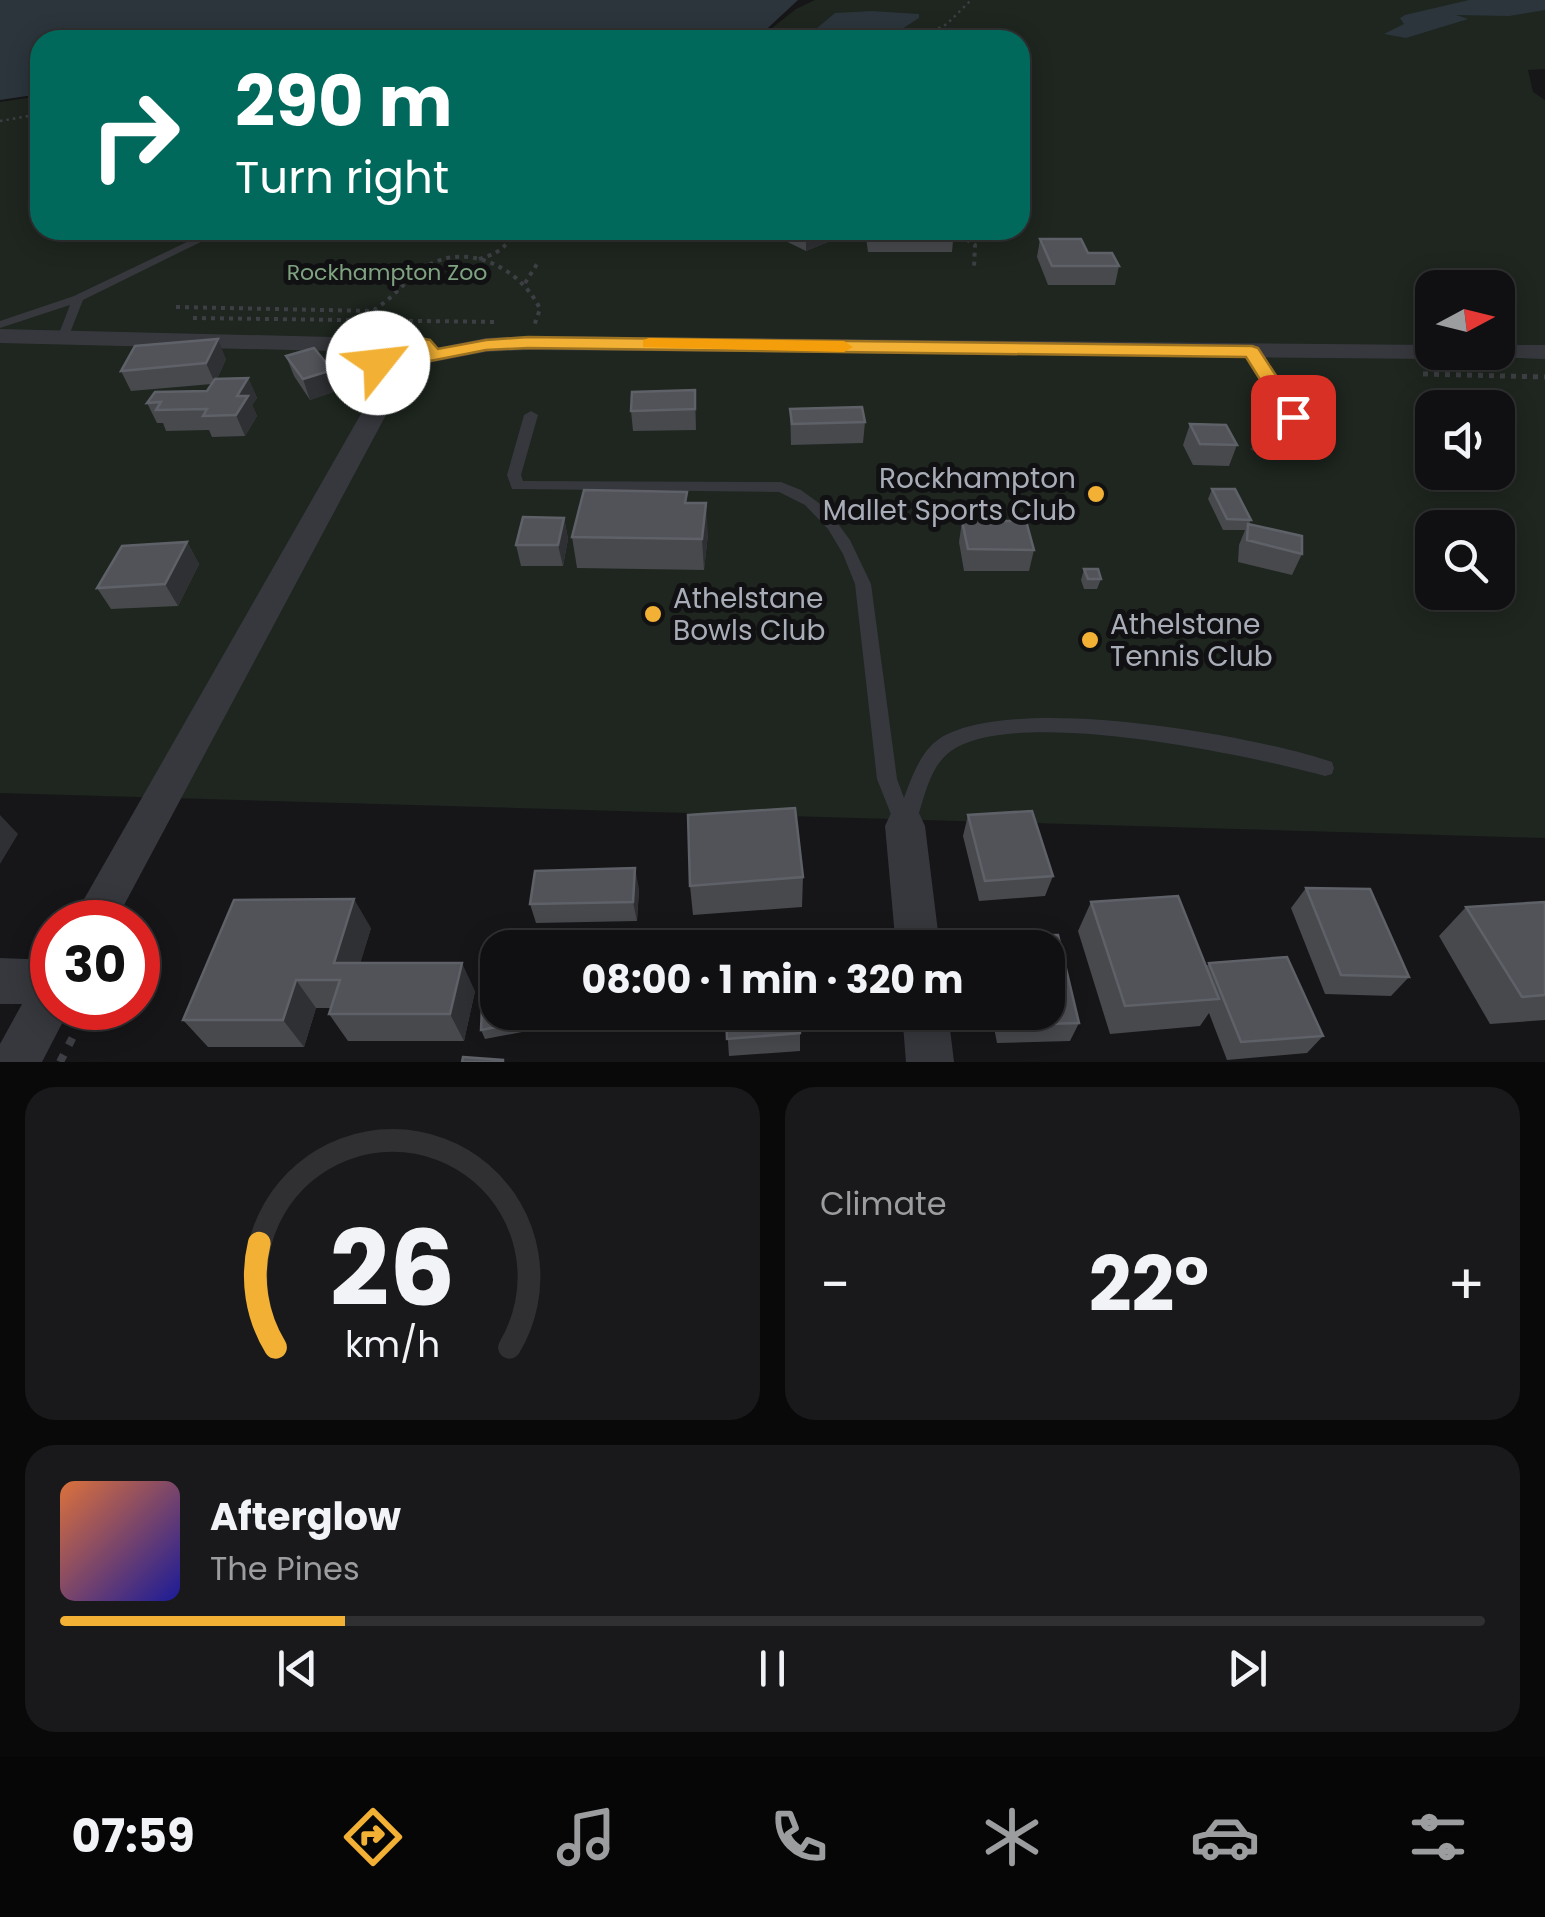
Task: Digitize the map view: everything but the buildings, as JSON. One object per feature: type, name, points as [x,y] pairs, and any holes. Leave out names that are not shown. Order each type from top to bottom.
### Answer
[{"type":"street","points":[[0,336],[332,344],[391,360]]},
{"type":"street","points":[[104,900],[391,360],[417,342],[428,347],[430,356],[486,345],[528,343],[1415,352]]},
{"type":"street","points":[[1515,352],[1545,352]]},
{"type":"street","points":[[905,826],[916,930]]},
{"type":"street","points":[[0,982],[30,982]]},
{"type":"street","points":[[16,1062],[33,1030]]},
{"type":"street","points":[[927,1030],[930,1062]]},
{"type":"lane","points":[[0,325],[78,298],[199,240]]},
{"type":"lane","points":[[64,336],[78,298]]},
{"type":"lane","points":[[1252,352],[1303,438],[1290,449],[1257,449]]},
{"type":"lane","points":[[531,415],[514,475],[518,486],[781,488],[794,491],[828,520],[852,554],[863,584],[887,779],[905,826]]},
{"type":"lane","points":[[905,826],[928,766],[943,746],[965,734],[994,728],[1066,727],[1189,736],[1325,768]]},
{"type":"path","points":[[936,30],[948,24],[971,0]]},
{"type":"path","points":[[0,120],[30,116]]},
{"type":"path","points":[[479,260],[502,252],[510,240]]},
{"type":"path","points":[[967,240],[975,245],[974,268]]},
{"type":"path","points":[[176,307],[372,311],[390,302],[428,266],[456,256],[479,260],[525,283],[540,309],[528,343]]},
{"type":"path","points":[[525,283],[539,261]]},
{"type":"path","points":[[1414,370],[1428,376],[1545,377]]},
{"type":"path","points":[[60,1062],[77,1030]]},
{"type":"green space","name":"Rockhampton Zoo","points":[[815,0],[1545,0],[1545,69],[1528,70],[1533,92],[1545,100],[1545,838],[0,793],[0,102],[30,98],[30,240],[1030,240],[1030,30],[770,30]]},
{"type":"shaded area","points":[[0,0],[798,0],[766,30],[30,30],[30,96],[0,100]]},
{"type":"shaded area","points":[[1469,0],[1545,0],[1545,10],[1509,16],[1456,15],[1468,19],[1406,38],[1384,34],[1404,24],[1400,18],[1405,15]]},
{"type":"shaded area","points":[[872,11],[919,14],[919,18],[900,30],[815,30],[835,13]]},
{"type":"slow traffic","points":[[649,344],[844,347]]},
{"type":"place","name":"Rockhampton Mallet Sports Club","points":[[1096,494]]},
{"type":"place","name":"Athelstane Bowls Club","points":[[653,614]]},
{"type":"place","name":"Athelstane Tennis Club","points":[[1090,640]]},
{"type":"route","points":[[378,363],[384,350],[408,342],[424,344],[430,356],[486,345],[528,343],[1252,352],[1293,417]]}]
